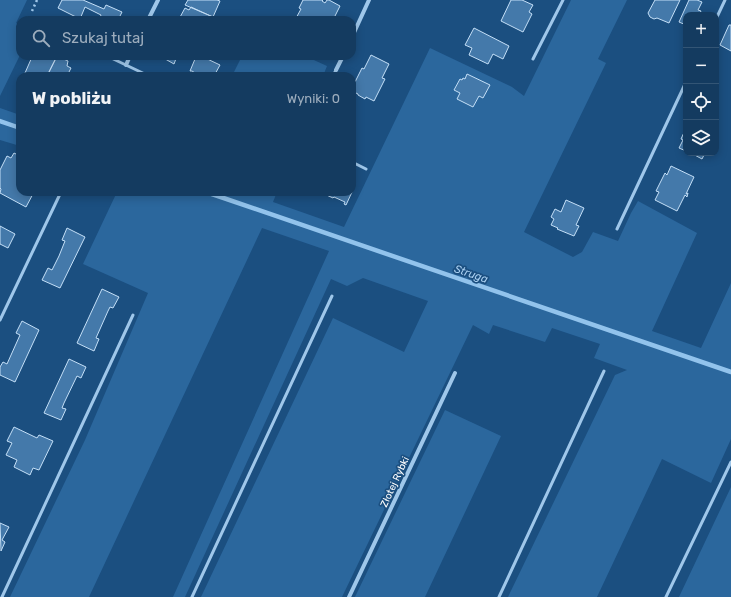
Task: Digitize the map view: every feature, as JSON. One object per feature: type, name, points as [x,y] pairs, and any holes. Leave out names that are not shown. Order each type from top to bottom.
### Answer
[{"type":"street","points":[[150,16],[158,0]]},
{"type":"street","points":[[356,28],[369,0]]},
{"type":"street","points":[[126,65],[128,60]]},
{"type":"street","points":[[336,70],[341,60]]},
{"type":"street","name":"Złotej Rybki","points":[[349,597],[455,373]]},
{"type":"lane","points":[[533,59],[563,0]]},
{"type":"lane","points":[[719,13],[725,0]]},
{"type":"lane","points":[[115,60],[141,72]]},
{"type":"lane","points":[[617,229],[685,84]]},
{"type":"lane","points":[[356,164],[366,169]]},
{"type":"lane","points":[[0,320],[60,196]]},
{"type":"lane","points":[[192,597],[332,296]]},
{"type":"lane","points":[[2,597],[133,314]]},
{"type":"lane","points":[[499,597],[604,371]]},
{"type":"lane","points":[[666,597],[731,462]]},
{"type":"shaded area","points":[[0,0],[27,0],[19,16],[16,16],[16,60],[18,60],[0,96]]},
{"type":"shaded area","points":[[571,0],[627,0],[598,59],[606,63],[524,232],[573,257],[582,252],[593,232],[618,241],[638,201],[697,233],[652,331],[701,348],[731,283],[731,439],[711,483],[662,459],[597,597],[508,597],[615,375],[627,370],[594,358],[600,344],[552,328],[545,342],[493,325],[489,334],[473,325],[342,597],[201,597],[333,318],[404,352],[428,301],[363,278],[347,286],[331,279],[185,597],[173,597],[329,251],[262,228],[89,597],[10,597],[85,440],[148,293],[83,264],[115,196],[275,196],[273,202],[344,227],[430,48],[512,87],[524,96]]},
{"type":"shaded area","points":[[240,60],[314,60],[327,66],[325,72],[234,72]]},
{"type":"shaded area","points":[[0,108],[16,114],[16,145],[0,140]]},
{"type":"shaded area","points":[[445,410],[501,436],[425,597],[355,597]]},
{"type":"shaded area","points":[[731,487],[731,597],[679,597]]},
{"type":"building","points":[[62,0],[83,0],[104,9],[106,5],[122,12],[120,16],[101,16],[85,7],[81,16],[74,16],[58,8]]},
{"type":"building","points":[[188,0],[220,1],[213,16],[185,5]]},
{"type":"building","points":[[303,0],[323,0],[322,1],[325,3],[329,0],[340,6],[335,16],[297,16],[301,9],[299,8]]},
{"type":"building","points":[[511,0],[522,0],[533,5],[529,12],[532,14],[523,32],[501,21]]},
{"type":"building","points":[[655,0],[680,0],[669,23],[650,17],[648,13]]},
{"type":"building","points":[[689,0],[697,0],[702,2],[698,10],[700,12],[684,12]]},
{"type":"building","points":[[191,7],[211,16],[181,16],[185,8],[189,10]]},
{"type":"building","points":[[683,13],[683,24],[679,22]]},
{"type":"building","points":[[729,25],[731,25],[731,51],[720,45]]},
{"type":"building","points":[[474,28],[509,46],[503,59],[493,54],[488,64],[469,55],[472,48],[465,45]]},
{"type":"building","points":[[371,55],[389,64],[382,78],[385,79],[374,101],[366,97],[365,99],[356,93],[356,80],[362,68],[364,69]]},
{"type":"building","points":[[31,60],[55,60],[49,72],[25,72]]},
{"type":"building","points":[[55,60],[68,61],[67,66],[71,68],[69,72],[49,72]]},
{"type":"building","points":[[167,60],[176,60],[174,64]]},
{"type":"building","points":[[195,60],[209,60],[220,65],[216,72],[190,71]]},
{"type":"building","points":[[467,74],[490,85],[483,98],[479,96],[473,107],[457,99],[460,93],[454,90],[460,79],[465,79]]},
{"type":"building","points":[[683,140],[683,150],[679,148]]},
{"type":"building","points":[[14,153],[16,154],[16,196],[32,196],[26,207],[0,193],[0,170],[7,156],[11,158]]},
{"type":"building","points":[[696,156],[704,156],[702,159]]},
{"type":"building","points":[[671,166],[694,177],[686,194],[688,193],[687,197],[685,195],[677,211],[655,200],[659,192],[656,191],[665,173],[667,175]]},
{"type":"building","points":[[329,196],[350,196],[346,205],[344,204],[345,202],[334,197]]},
{"type":"building","points":[[566,200],[584,208],[576,225],[579,226],[574,236],[551,225],[554,219],[551,217],[555,209],[561,212]]},
{"type":"building","points":[[0,226],[15,234],[8,248],[0,244]]},
{"type":"building","points":[[67,228],[85,237],[60,288],[42,280],[48,268],[52,270],[59,256],[65,241],[62,240]]},
{"type":"building","points":[[102,289],[119,297],[113,308],[110,307],[108,311],[96,338],[99,339],[94,351],[77,343]]},
{"type":"building","points":[[22,321],[39,330],[15,382],[0,375],[0,367],[3,362],[7,364],[20,335],[16,333]]},
{"type":"building","points":[[69,359],[86,367],[81,378],[77,376],[64,403],[62,408],[66,409],[61,420],[44,413]]},
{"type":"building","points":[[14,427],[37,438],[39,435],[53,441],[39,470],[33,468],[30,475],[14,467],[17,460],[6,455],[12,443],[7,441]]},
{"type":"building","points":[[0,523],[9,527],[2,540],[5,542],[1,551]]},
{"type":"waterway","name":"Struga","points":[[0,121],[16,127]]},
{"type":"waterway","name":"Struga","points":[[218,196],[731,372]]}]
